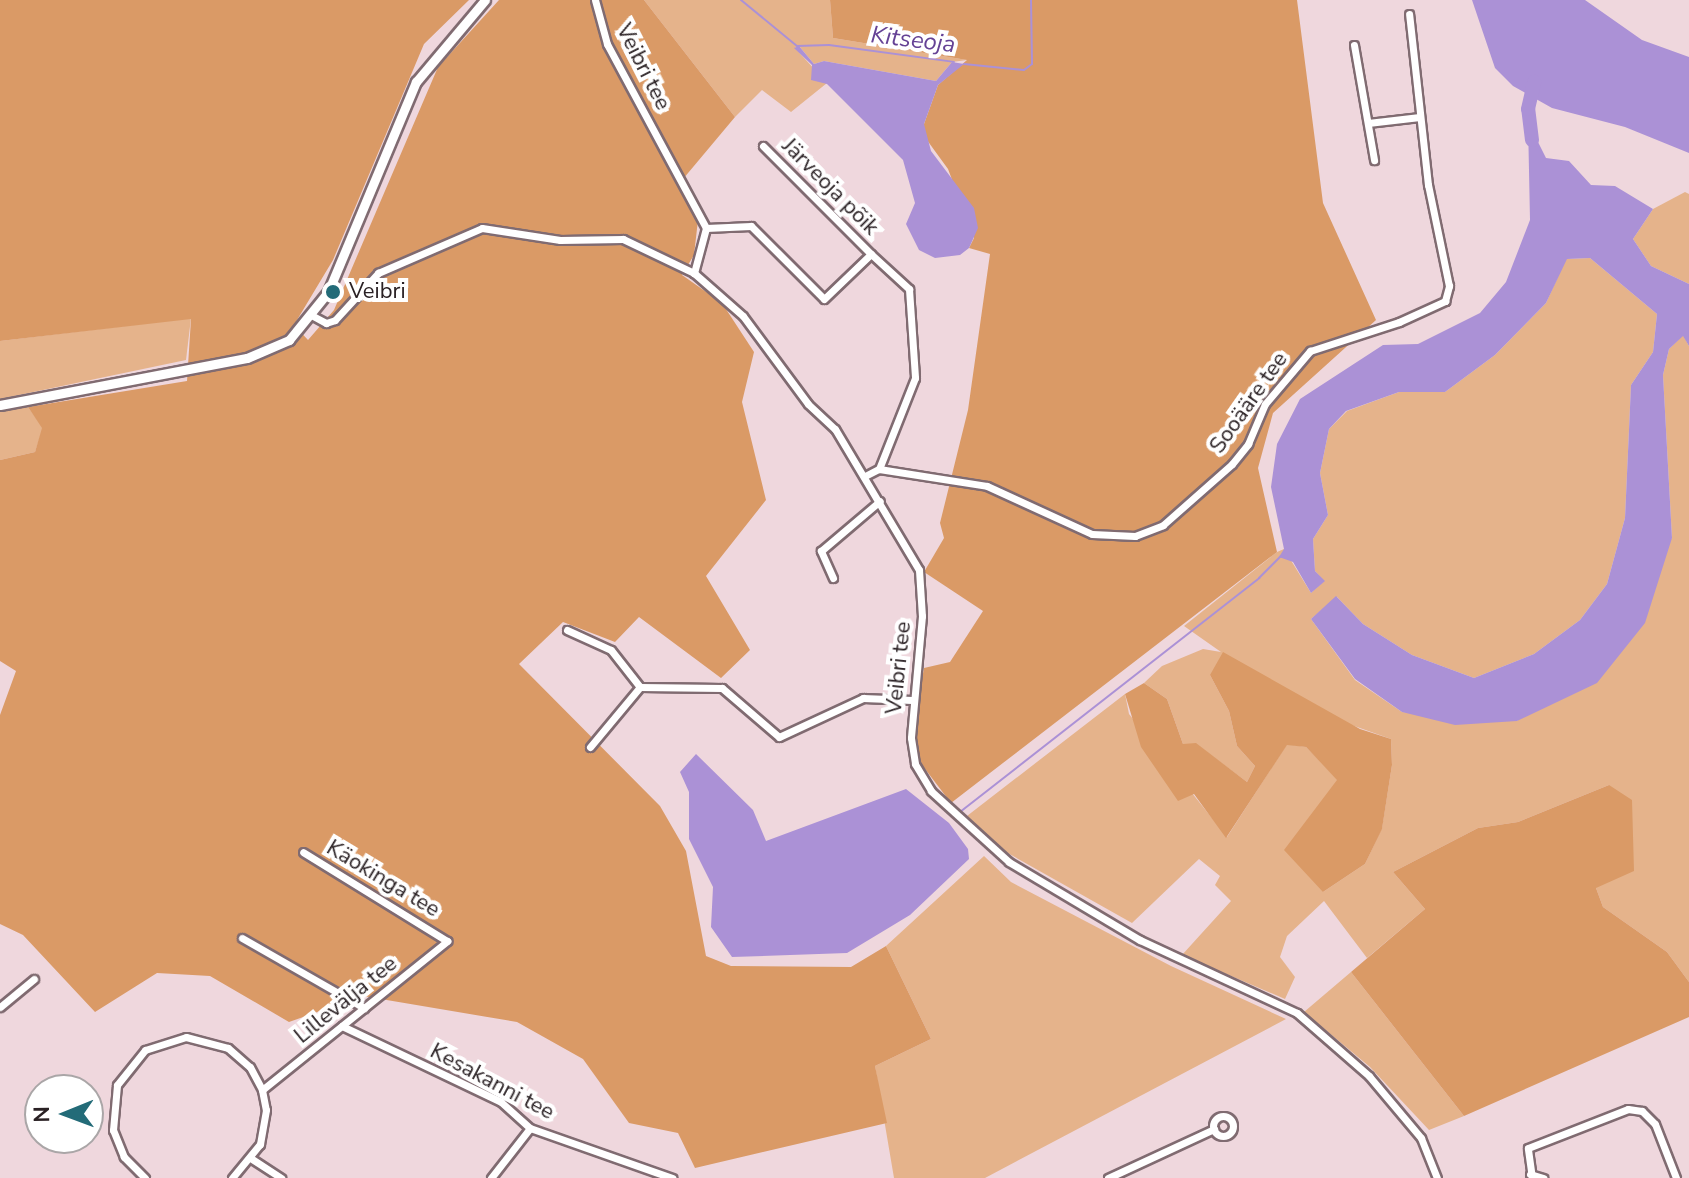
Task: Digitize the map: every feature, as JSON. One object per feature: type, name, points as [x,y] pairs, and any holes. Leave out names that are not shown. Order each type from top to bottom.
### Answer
[{"type":"street","points":[[0,405],[247,358],[289,340],[313,316],[335,277],[416,82],[485,0]]},
{"type":"street","name":"Veibri tee","points":[[595,0],[607,44],[697,201],[706,228]]},
{"type":"street","name":"Sooääre tee","points":[[879,469],[987,486],[1106,539],[1135,536],[1163,525],[1242,453],[1265,404],[1310,351],[1399,322],[1445,301],[1449,286],[1420,117],[1409,14]]},
{"type":"street","points":[[1354,45],[1374,160]]},
{"type":"street","points":[[1368,123],[1420,117]]},
{"type":"street","name":"Järveoja põik","points":[[763,146],[909,289],[915,341],[915,378],[879,469]]},
{"type":"street","points":[[694,273],[706,228],[751,226],[824,299],[871,254]]},
{"type":"street","name":"Veibri tee","points":[[313,316],[326,323],[335,320],[378,273],[482,228],[560,240],[623,239],[694,273],[743,316],[808,404],[835,429],[919,570],[923,594],[912,700],[915,764],[953,816],[1009,862],[1121,930],[1297,1013],[1369,1076],[1421,1138],[1437,1178]]},
{"type":"street","points":[[865,476],[879,469]]},
{"type":"street","points":[[833,578],[821,551],[880,501]]},
{"type":"street","points":[[567,630],[611,650],[640,687]]},
{"type":"street","points":[[640,687],[722,688],[779,737],[863,698],[912,700]]},
{"type":"street","points":[[590,747],[640,687]]},
{"type":"street","name":"Käokinga tee","points":[[303,852],[445,936]]},
{"type":"street","name":"Lillevälja tee","points":[[262,1090],[447,941],[445,936]]},
{"type":"street","points":[[242,938],[364,1008]]},
{"type":"street","points":[[0,1007],[34,979]]},
{"type":"street","name":"Kesakanni tee","points":[[342,1026],[501,1102],[530,1128],[672,1178]]},
{"type":"street","points":[[144,1178],[117,1144],[111,1115],[124,1072],[145,1050],[186,1037],[215,1041],[240,1056],[262,1090],[265,1127],[252,1159],[232,1178]]},
{"type":"street","points":[[1543,1178],[1531,1176],[1528,1148],[1628,1109],[1642,1111],[1655,1124],[1676,1178]]},
{"type":"street","points":[[491,1178],[530,1128]]},
{"type":"street","points":[[1108,1178],[1214,1129]]},
{"type":"street","points":[[252,1159],[281,1178]]},
{"type":"shaded area","points":[[0,0],[469,0],[424,44],[333,260],[294,325],[308,340],[334,310],[438,67],[499,0],[644,0],[735,117],[678,185],[698,220],[694,255],[682,275],[722,303],[754,352],[742,402],[766,500],[706,576],[750,650],[721,678],[639,617],[615,642],[563,622],[519,664],[660,806],[686,851],[706,956],[731,966],[851,967],[886,946],[931,1039],[875,1066],[887,1123],[695,1168],[678,1133],[629,1123],[583,1059],[517,1022],[363,996],[289,1022],[210,976],[157,973],[95,1012],[23,935],[0,924],[0,715],[16,671],[0,661],[0,460],[35,452],[42,428],[28,407],[187,381],[191,319],[0,341]]},
{"type":"shaded area","points":[[644,0],[830,0],[833,38],[967,60],[952,62],[936,81],[824,61],[814,64],[799,46],[795,48],[827,83],[791,112],[762,90],[735,117]]},
{"type":"shaded area","points":[[830,0],[1297,0],[1323,203],[1376,320],[1273,413],[1258,468],[1277,552],[951,803],[922,765],[914,742],[917,707],[924,668],[950,662],[983,611],[924,572],[944,538],[940,523],[968,410],[990,254],[969,248],[974,238],[948,169],[924,136],[924,124],[938,85],[967,60],[833,38]]},
{"type":"shaded area","points":[[1472,0],[1585,0],[1642,40],[1689,57],[1689,153],[1625,127],[1552,108],[1513,86],[1495,68]]},
{"type":"shaded area","points":[[799,46],[814,64],[824,61],[936,81],[952,62],[964,64],[938,85],[924,124],[931,151],[974,208],[978,228],[969,248],[960,255],[935,258],[919,250],[906,224],[915,203],[903,160],[827,84],[811,80],[812,65],[794,48]]},
{"type":"shaded area","points":[[1528,122],[1546,158],[1569,161],[1591,185],[1615,186],[1653,209],[1633,239],[1651,266],[1689,284],[1689,346],[1683,336],[1669,349],[1663,375],[1672,538],[1645,623],[1597,683],[1517,721],[1455,725],[1402,712],[1355,679],[1311,619],[1336,596],[1363,624],[1412,655],[1474,678],[1534,654],[1580,620],[1607,584],[1625,518],[1631,385],[1653,352],[1657,314],[1590,258],[1567,259],[1546,303],[1495,355],[1445,392],[1399,392],[1346,411],[1329,429],[1320,473],[1328,515],[1313,539],[1315,571],[1325,581],[1311,593],[1293,562],[1279,557],[1284,549],[1271,487],[1277,444],[1300,399],[1383,345],[1418,344],[1480,313],[1506,282],[1530,220]]},
{"type":"shaded area","points":[[1685,192],[1689,194],[1689,284],[1651,266],[1633,239],[1653,209]]},
{"type":"shaded area","points":[[1590,258],[1657,314],[1653,352],[1631,385],[1625,518],[1607,584],[1580,620],[1534,654],[1474,678],[1412,655],[1363,624],[1337,597],[1311,619],[1355,680],[1402,712],[1517,721],[1672,538],[1663,375],[1669,349],[1683,335],[1689,346],[1689,982],[1667,952],[1603,907],[1596,888],[1609,785],[1518,822],[1478,828],[1393,872],[1425,909],[1367,958],[1324,901],[1287,936],[1280,957],[1295,977],[1285,999],[1182,955],[1231,901],[1215,885],[1220,876],[1199,859],[1132,923],[1006,852],[967,816],[1125,694],[1129,714],[1227,837],[1287,744],[1306,747],[1338,780],[1323,892],[1365,864],[1382,828],[1392,765],[1391,739],[1210,675],[1229,711],[1237,746],[1255,766],[1247,782],[1196,744],[1183,744],[1167,699],[1144,683],[1162,666],[1203,649],[1221,652],[1184,626],[1277,552],[1284,549],[1311,593],[1324,581],[1315,571],[1313,539],[1328,515],[1320,473],[1329,429],[1347,411],[1399,392],[1445,392],[1495,355],[1546,303],[1566,259]]},
{"type":"shaded area","points":[[191,318],[186,360],[0,399],[0,341]]},
{"type":"shaded area","points":[[28,407],[43,428],[35,452],[0,460],[0,410]]},
{"type":"shaded area","points":[[1223,652],[1360,729],[1391,739],[1392,765],[1382,829],[1365,864],[1323,892],[1284,850],[1337,780],[1306,747],[1287,745],[1226,838],[1194,794],[1178,801],[1141,747],[1125,694],[1144,683],[1167,699],[1183,744],[1196,743],[1247,782],[1255,766],[1237,746],[1229,711],[1210,675]]},
{"type":"shaded area","points":[[696,754],[753,810],[766,841],[906,789],[949,823],[968,849],[969,859],[910,915],[847,953],[732,957],[711,927],[713,887],[689,839],[689,792],[680,772]]},
{"type":"shaded area","points":[[1609,785],[1632,800],[1634,871],[1596,888],[1603,907],[1667,952],[1689,982],[1689,1017],[1464,1116],[1351,972],[1425,909],[1393,872],[1478,828],[1518,822]]},
{"type":"shaded area","points":[[984,856],[1011,882],[1171,966],[1286,1019],[985,1178],[894,1178],[875,1066],[931,1039],[886,946]]},
{"type":"shaded area","points":[[1351,972],[1464,1116],[1429,1130],[1370,1067],[1304,1012]]},
{"type":"waterway","name":"Kitseoja","points":[[741,0],[797,46],[829,45],[954,62]]},
{"type":"waterway","name":"Kitseoja","points":[[964,64],[1024,70],[1032,64],[1031,0]]},
{"type":"waterway","points":[[1532,140],[1528,109],[1534,82]]},
{"type":"waterway","points":[[960,812],[1259,578],[1281,556]]},
{"type":"place","name":"Veibri","points":[[333,292]]}]
